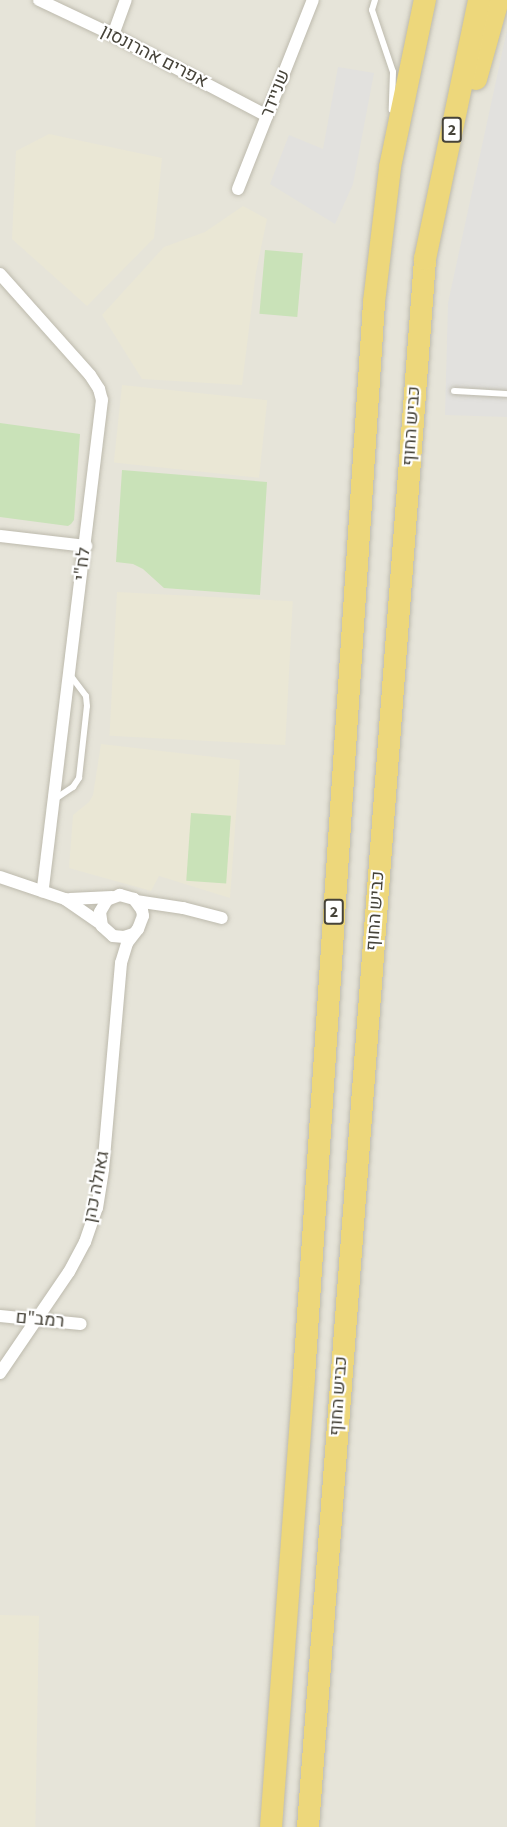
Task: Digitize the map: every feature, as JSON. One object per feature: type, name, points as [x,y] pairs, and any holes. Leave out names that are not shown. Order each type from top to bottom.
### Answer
[{"type":"highway","name":"כביש החוף","points":[[271,1827],[304,1377],[374,302],[390,167],[425,0]]},
{"type":"highway","name":"כביש החוף","points":[[308,1827],[425,259],[478,0]]},
{"type":"highway","points":[[425,259],[498,0]]},
{"type":"street","name":"אפרים אהרונסון","points":[[39,0],[113,35],[267,116]]},
{"type":"street","points":[[113,35],[126,0]]},
{"type":"street","name":"שניידר","points":[[238,189],[313,0]]},
{"type":"street","name":"לח\"י","points":[[0,274],[90,375],[99,389],[102,413],[43,891]]},
{"type":"street","points":[[0,536],[86,546]]},
{"type":"street","points":[[0,877],[65,899],[120,938],[133,934],[141,923],[154,912],[169,906]]},
{"type":"street","points":[[104,928],[103,906],[113,896]]},
{"type":"street","points":[[65,899],[127,896],[136,901],[222,918]]},
{"type":"street","points":[[136,901],[142,910],[141,923]]},
{"type":"street","name":"גאולה כהן","points":[[104,928],[117,956],[120,976]]},
{"type":"street","name":"גאולה כהן","points":[[0,1373],[77,1256],[97,1208],[103,1169],[120,976],[124,953],[133,934]]},
{"type":"street","name":"רמב\"ם","points":[[0,1317],[81,1324]]},
{"type":"lane","points":[[375,0],[372,10],[393,72],[390,167]]},
{"type":"lane","points":[[454,391],[507,394]]},
{"type":"lane","points":[[54,800],[73,787],[79,778],[87,706],[86,696],[70,675]]},
{"type":"shaded area","points":[[0,0],[507,0],[507,1827],[0,1827]]},
{"type":"shaded area","points":[[507,30],[507,417],[445,415],[448,303]]},
{"type":"shaded area","points":[[338,67],[374,73],[353,184],[335,224],[270,184],[289,135],[323,149]]},
{"type":"shaded area","points":[[49,134],[162,158],[154,238],[87,306],[12,239],[16,151]]},
{"type":"shaded area","points":[[243,206],[267,219],[256,272],[242,385],[142,379],[102,315],[164,247],[205,232]]},
{"type":"shaded area","points":[[122,385],[267,400],[259,478],[114,463]]},
{"type":"shaded area","points":[[117,592],[293,601],[285,745],[109,736]]},
{"type":"shaded area","points":[[101,744],[240,760],[230,898],[159,876],[151,891],[69,868],[73,815],[89,802],[93,795]]},
{"type":"shaded area","points":[[0,1615],[39,1616],[35,1827],[0,1827]]},
{"type":"green space","points":[[265,250],[303,253],[297,317],[259,314]]},
{"type":"green space","points":[[0,423],[80,434],[74,520],[71,524],[68,526],[0,517]]},
{"type":"green space","points":[[122,470],[267,482],[260,595],[164,588],[143,569],[133,564],[116,562]]},
{"type":"green space","points":[[191,813],[231,816],[226,884],[186,881]]}]
